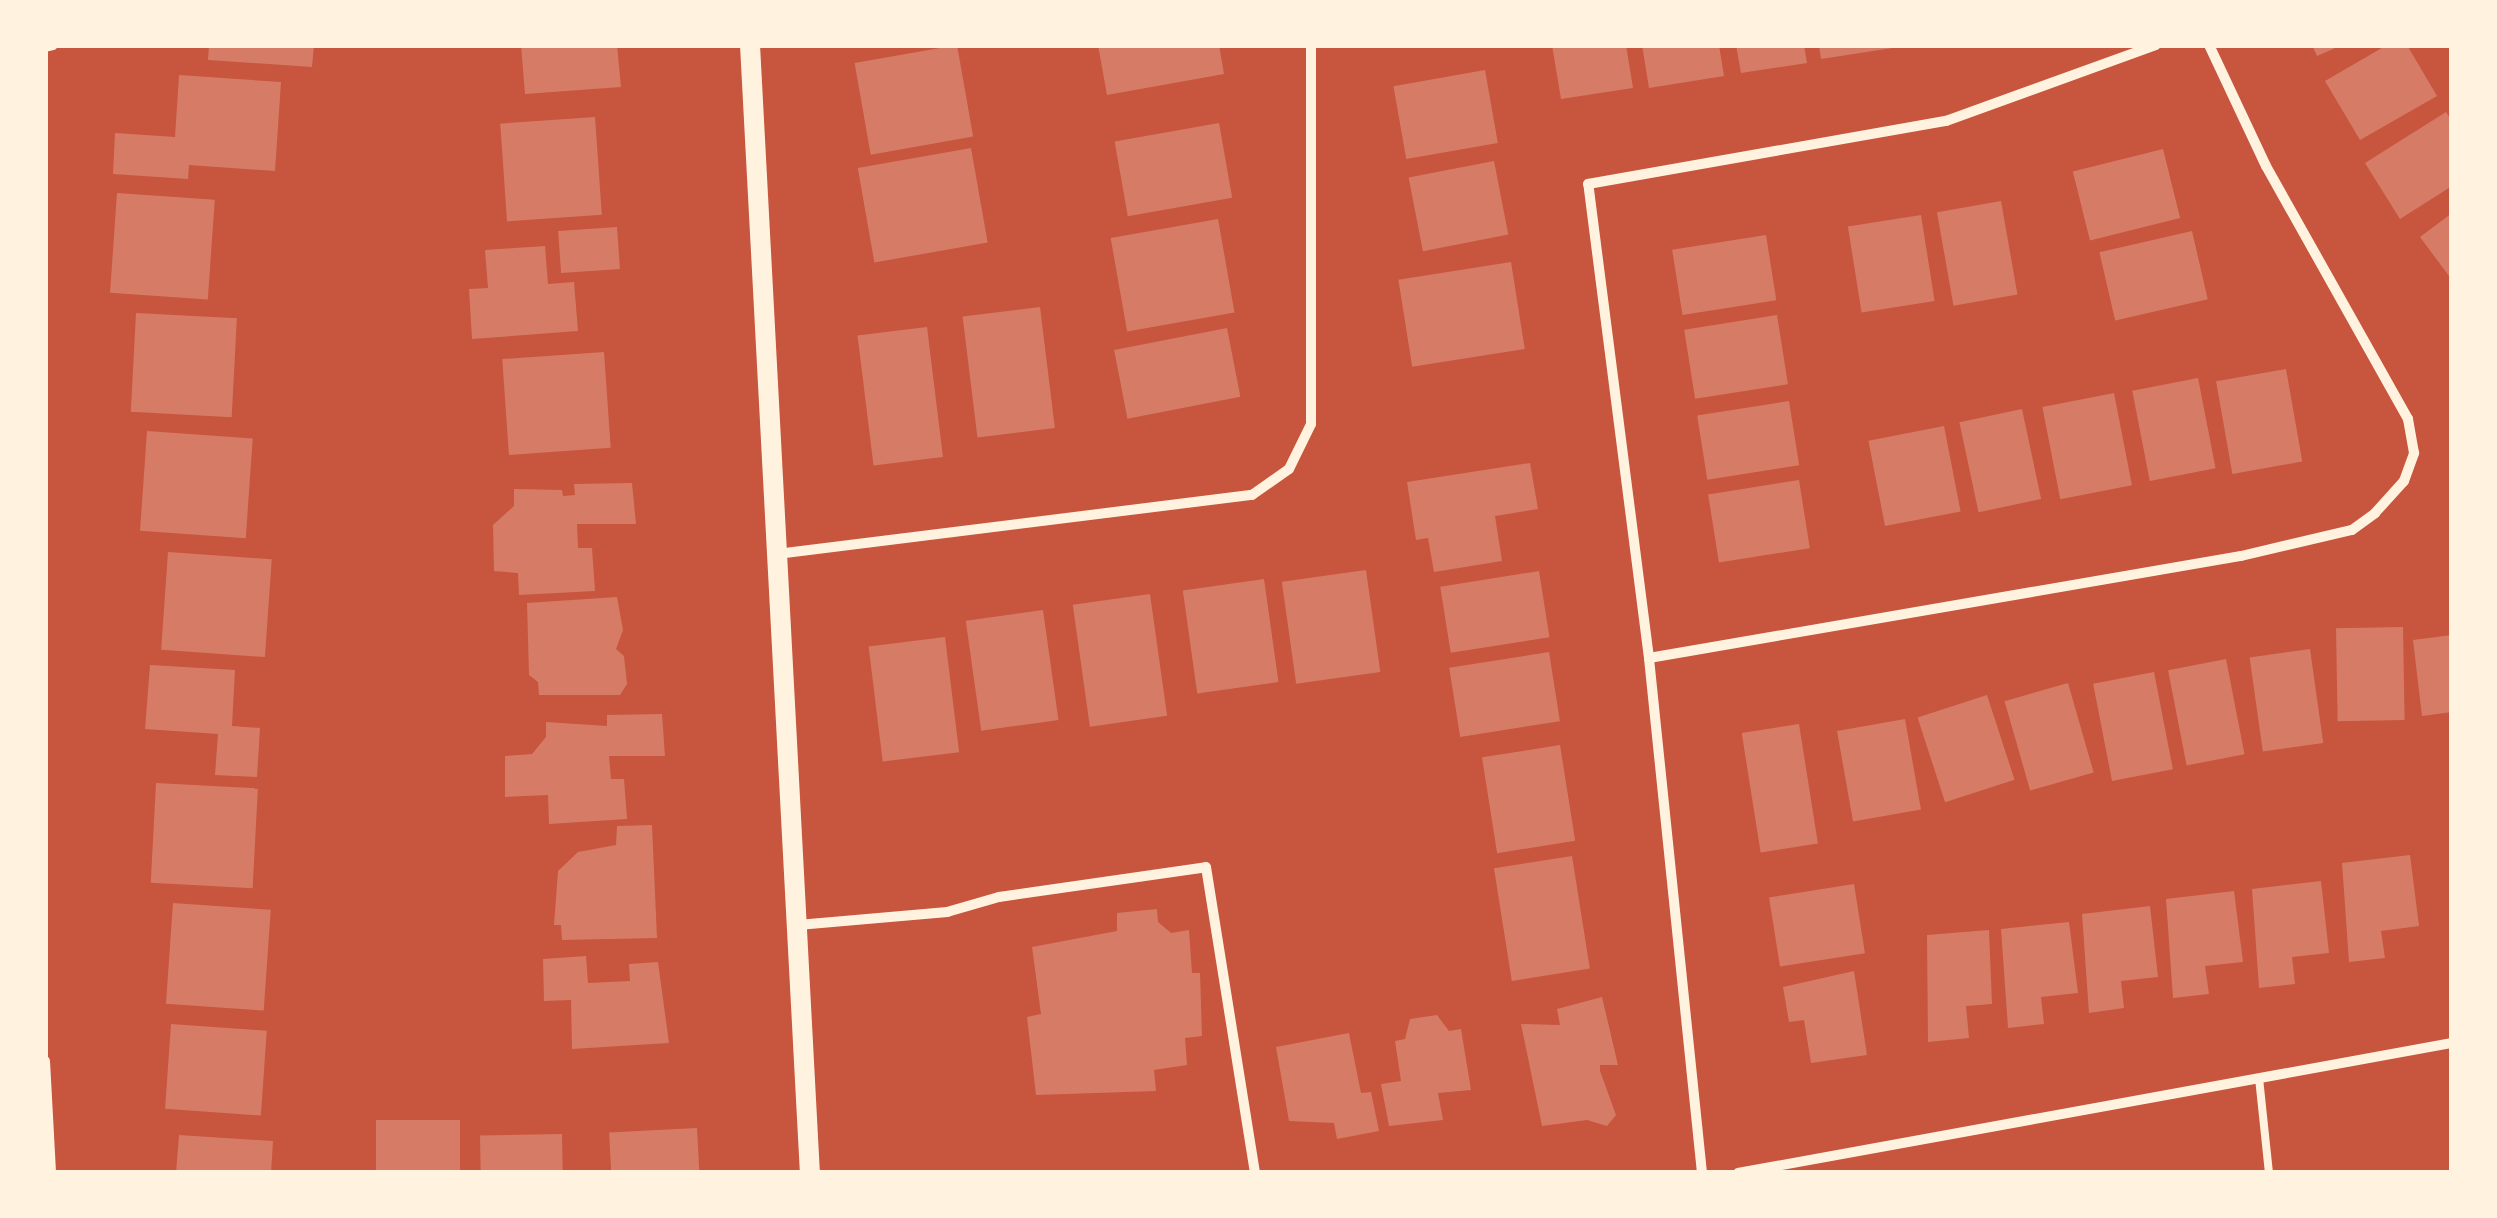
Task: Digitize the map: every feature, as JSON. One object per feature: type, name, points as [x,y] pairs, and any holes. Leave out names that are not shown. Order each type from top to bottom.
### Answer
[{"type":"main road","points":[[750,45],[810,1173]]},
{"type":"street","points":[[45,48],[53,45]]},
{"type":"street","points":[[778,554],[1252,495],[1290,469],[1311,424],[1311,45]]},
{"type":"street","points":[[1702,1173],[1649,658],[1588,184],[1946,121],[2156,45]]},
{"type":"street","points":[[1649,658],[2241,556],[2352,530],[2374,514],[2404,481],[2414,453],[2408,418],[2266,166],[2209,45]]},
{"type":"street","points":[[798,925],[947,912],[999,896],[1206,867],[1255,1173]]},
{"type":"street","points":[[1738,1173],[2452,1043]]},
{"type":"street","points":[[45,1061],[51,1173]]},
{"type":"lane","points":[[2259,1078],[2269,1173]]},
{"type":"building","points":[[209,45],[314,45],[312,67],[208,60]]},
{"type":"building","points":[[521,45],[617,45],[621,87],[525,94]]},
{"type":"building","points":[[957,45],[973,137],[871,155],[855,63]]},
{"type":"building","points":[[1098,45],[1219,45],[1224,74],[1107,95]]},
{"type":"building","points":[[1552,45],[1626,45],[1633,88],[1561,99]]},
{"type":"building","points":[[1642,45],[1719,45],[1724,76],[1649,88]]},
{"type":"building","points":[[1736,45],[1804,45],[1807,63],[1741,73]]},
{"type":"building","points":[[1819,45],[1899,45],[1899,47],[1821,59]]},
{"type":"building","points":[[2312,45],[2342,45],[2317,56]]},
{"type":"building","points":[[2387,45],[2407,45],[2437,96],[2360,140],[2325,81]]},
{"type":"building","points":[[1485,70],[1498,143],[1406,159],[1393,86]]},
{"type":"building","points":[[179,75],[281,82],[275,171],[189,165],[188,179],[113,174],[115,133],[175,137]]},
{"type":"building","points":[[2446,112],[2452,121],[2452,186],[2400,219],[2365,163]]},
{"type":"building","points":[[595,117],[602,215],[507,221],[500,124]]},
{"type":"building","points":[[1219,123],[1232,198],[1128,216],[1115,141]]},
{"type":"building","points":[[971,148],[988,243],[874,263],[858,168]]},
{"type":"building","points":[[2163,149],[2180,218],[2090,240],[2073,171]]},
{"type":"building","points":[[1494,161],[1508,235],[1423,251],[1409,178]]},
{"type":"building","points":[[117,193],[215,200],[208,300],[110,293]]},
{"type":"building","points":[[2001,201],[2017,295],[1953,306],[1937,212]]},
{"type":"building","points":[[2452,213],[2452,280],[2420,237]]},
{"type":"building","points":[[1921,215],[1935,301],[1862,313],[1848,227]]},
{"type":"building","points":[[1218,219],[1234,313],[1127,331],[1111,238]]},
{"type":"building","points":[[617,227],[620,269],[561,273],[558,231]]},
{"type":"building","points":[[2192,231],[2208,299],[2115,321],[2099,252]]},
{"type":"building","points":[[1766,235],[1776,300],[1682,315],[1672,250]]},
{"type":"building","points":[[545,246],[548,284],[574,282],[578,331],[472,339],[469,289],[488,288],[485,250]]},
{"type":"building","points":[[1511,262],[1525,349],[1412,367],[1398,280]]},
{"type":"building","points":[[1040,307],[1055,428],[977,438],[963,317]]},
{"type":"building","points":[[136,313],[237,318],[232,417],[131,412]]},
{"type":"building","points":[[1777,315],[1788,384],[1695,399],[1684,330]]},
{"type":"building","points":[[927,327],[943,457],[873,466],[858,336]]},
{"type":"building","points":[[1227,328],[1240,397],[1127,419],[1114,350]]},
{"type":"building","points":[[604,352],[611,448],[509,455],[502,359]]},
{"type":"building","points":[[2286,369],[2302,462],[2232,474],[2216,381]]},
{"type":"building","points":[[2198,378],[2216,468],[2150,481],[2132,391]]},
{"type":"building","points":[[2114,393],[2132,485],[2060,499],[2042,407]]},
{"type":"building","points":[[1789,401],[1799,465],[1707,480],[1697,416]]},
{"type":"building","points":[[2022,409],[2041,499],[1979,512],[1959,422]]},
{"type":"building","points":[[1944,426],[1961,511],[1885,526],[1868,441]]},
{"type":"building","points":[[147,431],[253,438],[246,538],[140,531]]},
{"type":"building","points":[[1530,463],[1538,509],[1495,516],[1502,561],[1434,572],[1428,538],[1416,540],[1407,482]]},
{"type":"building","points":[[1799,480],[1810,548],[1719,563],[1708,494]]},
{"type":"building","points":[[632,483],[636,524],[577,524],[578,548],[592,548],[595,591],[519,595],[518,573],[494,571],[493,525],[514,506],[514,489],[562,490],[563,496],[575,495],[574,484]]},
{"type":"building","points":[[168,552],[272,559],[265,657],[161,650]]},
{"type":"building","points":[[1366,570],[1380,672],[1296,684],[1282,582]]},
{"type":"building","points":[[1539,571],[1549,637],[1451,653],[1440,587]]},
{"type":"building","points":[[1264,579],[1278,682],[1197,693],[1183,590]]},
{"type":"building","points":[[1150,594],[1167,716],[1090,727],[1073,605]]},
{"type":"building","points":[[617,597],[623,630],[616,649],[624,656],[627,684],[620,695],[539,695],[538,682],[529,675],[527,603]]},
{"type":"building","points":[[1043,610],[1058,720],[981,731],[966,621]]},
{"type":"building","points":[[2403,627],[2405,720],[2338,721],[2336,628]]},
{"type":"building","points":[[2452,635],[2452,712],[2422,716],[2413,640]]},
{"type":"building","points":[[945,637],[959,752],[883,762],[869,646]]},
{"type":"building","points":[[2310,649],[2323,743],[2263,752],[2250,657]]},
{"type":"building","points":[[1549,652],[1560,721],[1460,737],[1449,668]]},
{"type":"building","points":[[2226,659],[2245,754],[2187,765],[2168,670]]},
{"type":"building","points":[[150,665],[235,670],[232,726],[260,728],[257,777],[215,775],[218,734],[145,729]]},
{"type":"building","points":[[2154,672],[2173,769],[2112,781],[2093,684]]},
{"type":"building","points":[[2068,683],[2094,772],[2030,791],[2005,701]]},
{"type":"building","points":[[1987,695],[2015,780],[1945,802],[1918,718]]},
{"type":"building","points":[[662,714],[665,756],[609,756],[611,779],[624,779],[627,819],[549,824],[548,795],[505,797],[505,756],[532,754],[546,737],[546,722],[607,726],[607,715]]},
{"type":"building","points":[[1905,719],[1921,810],[1853,822],[1837,731]]},
{"type":"building","points":[[1799,724],[1818,844],[1761,853],[1742,733]]},
{"type":"building","points":[[1560,745],[1575,841],[1497,853],[1482,757]]},
{"type":"building","points":[[156,783],[258,788],[253,888],[151,883]]},
{"type":"building","points":[[652,825],[657,938],[562,940],[561,925],[554,925],[558,871],[578,852],[616,845],[617,826]]},
{"type":"building","points":[[2410,855],[2419,926],[2381,931],[2385,958],[2349,962],[2342,863]]},
{"type":"building","points":[[1572,856],[1590,969],[1512,981],[1494,868]]},
{"type":"building","points":[[2321,881],[2329,953],[2292,957],[2295,984],[2259,988],[2252,889]]},
{"type":"building","points":[[1854,884],[1865,953],[1780,967],[1769,897]]},
{"type":"building","points":[[2234,891],[2243,962],[2205,966],[2209,994],[2173,998],[2166,899]]},
{"type":"building","points":[[173,903],[271,910],[264,1011],[166,1004]]},
{"type":"building","points":[[2150,906],[2158,977],[2121,981],[2124,1008],[2089,1013],[2082,914]]},
{"type":"building","points":[[1157,909],[1158,922],[1171,933],[1189,930],[1192,973],[1200,973],[1202,1036],[1185,1038],[1187,1065],[1154,1070],[1156,1091],[1036,1095],[1027,1017],[1041,1014],[1032,947],[1117,931],[1117,913]]},
{"type":"building","points":[[2069,922],[2078,993],[2041,997],[2044,1024],[2008,1028],[2001,929]]},
{"type":"building","points":[[1989,930],[1992,1004],[1966,1006],[1969,1038],[1928,1042],[1927,935]]},
{"type":"building","points":[[586,956],[588,983],[630,981],[629,964],[658,962],[669,1043],[572,1049],[571,1000],[544,1001],[543,959]]},
{"type":"building","points":[[1854,971],[1867,1055],[1811,1063],[1804,1020],[1789,1022],[1783,987]]},
{"type":"building","points":[[1602,997],[1618,1065],[1600,1065],[1600,1071],[1616,1115],[1607,1126],[1587,1120],[1542,1126],[1521,1024],[1560,1025],[1557,1009]]},
{"type":"building","points":[[1437,1015],[1449,1031],[1461,1029],[1471,1090],[1438,1093],[1443,1120],[1389,1126],[1381,1084],[1401,1081],[1395,1041],[1405,1039],[1410,1019]]},
{"type":"building","points":[[171,1024],[267,1031],[261,1115],[165,1109]]},
{"type":"building","points":[[1349,1033],[1361,1093],[1371,1092],[1379,1131],[1337,1139],[1334,1123],[1289,1121],[1276,1047]]},
{"type":"building","points":[[376,1120],[460,1120],[460,1173],[376,1173]]},
{"type":"building","points":[[697,1128],[699,1173],[611,1173],[609,1133]]},
{"type":"building","points":[[562,1134],[563,1173],[481,1173],[480,1135]]},
{"type":"building","points":[[179,1135],[273,1141],[271,1173],[176,1173]]}]
